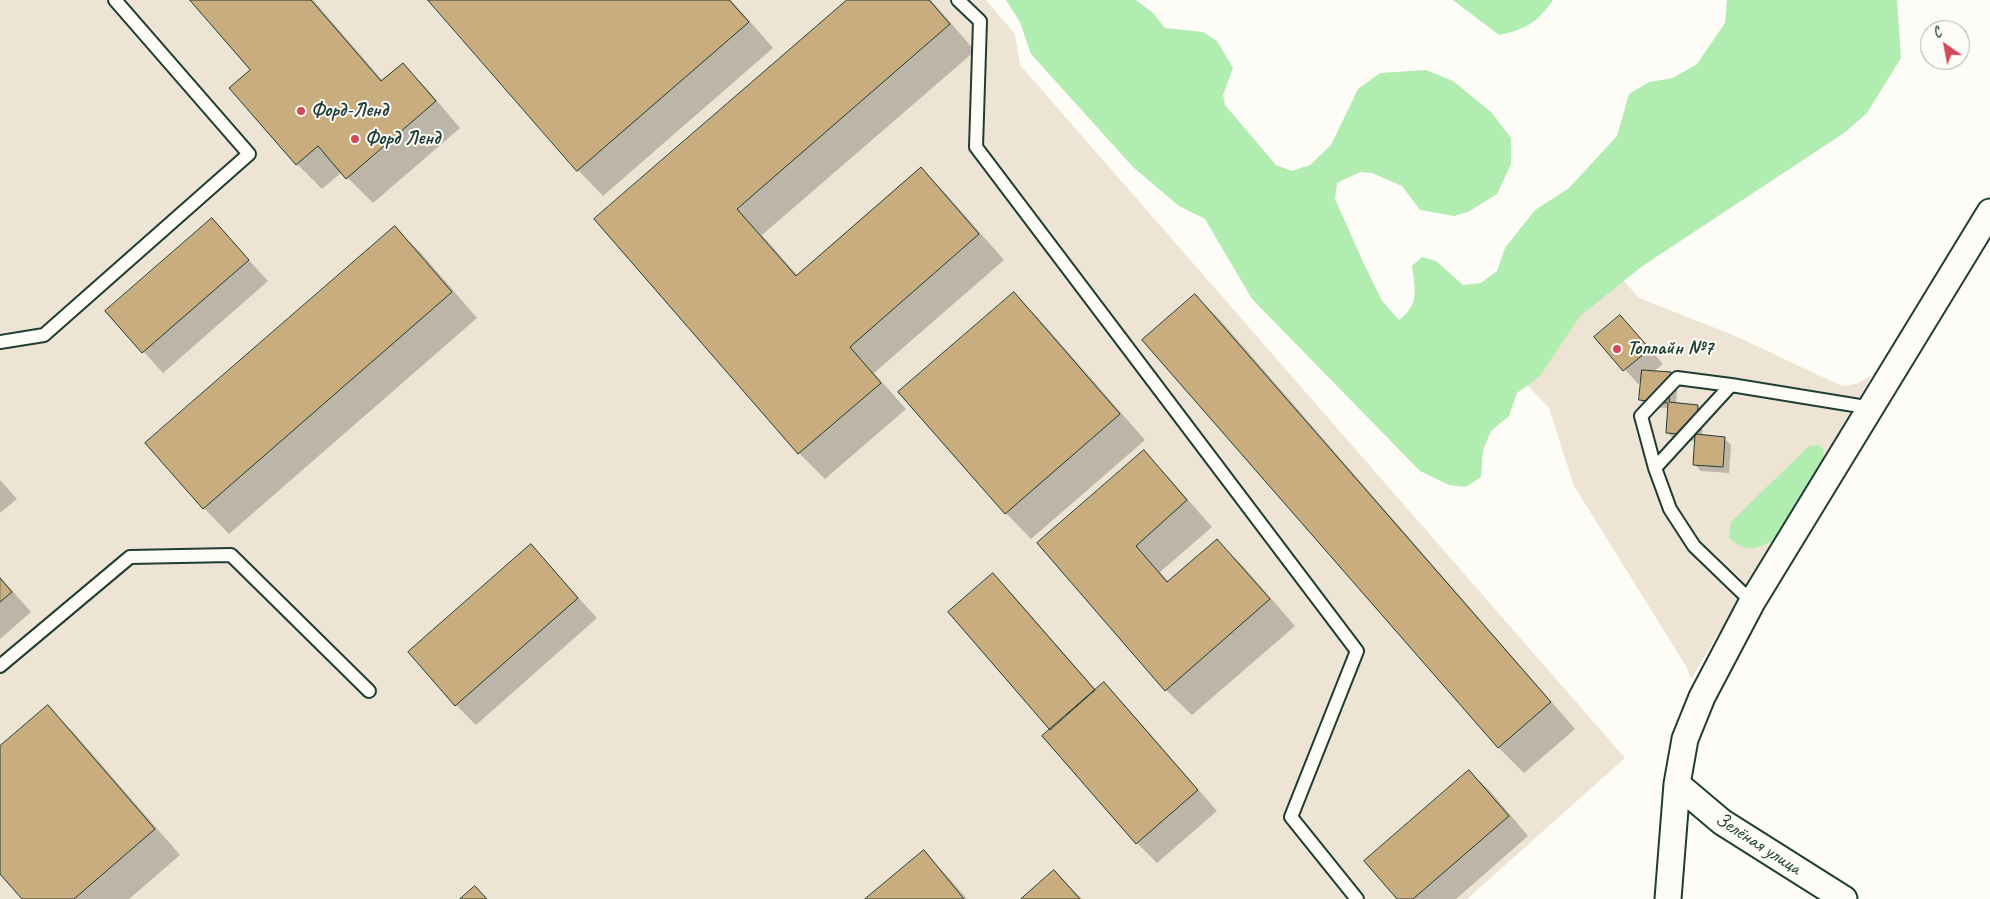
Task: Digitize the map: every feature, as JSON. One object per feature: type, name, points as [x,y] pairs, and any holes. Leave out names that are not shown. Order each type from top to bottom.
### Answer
[{"type":"street","points":[[1668,899],[1677,784],[1685,739],[1702,697],[1752,602],[1990,212]]},
{"type":"street","name":"Зелёная улица","points":[[1677,784],[1722,822],[1844,899]]},
{"type":"lane","points":[[0,342],[44,335],[249,154],[115,0]]},
{"type":"lane","points":[[958,0],[980,21],[976,147],[1358,651],[1291,817],[1357,899]]},
{"type":"lane","points":[[1752,602],[1694,546],[1670,509],[1654,468],[1641,416],[1677,378],[1872,408]]},
{"type":"lane","points":[[1654,468],[1731,385]]},
{"type":"lane","points":[[0,666],[130,557],[231,555],[369,691]]},
{"type":"shaded area","points":[[0,0],[986,0],[1015,34],[1020,65],[1625,758],[1467,899],[0,899]]},
{"type":"shaded area","points":[[1590,242],[1639,298],[1733,335],[1842,386],[1856,384],[1872,375],[1824,459],[1691,679],[1686,666],[1574,486],[1549,408],[1485,340]]},
{"type":"green space","points":[[1006,0],[1136,0],[1153,13],[1165,28],[1203,32],[1217,41],[1233,68],[1223,95],[1225,105],[1276,165],[1292,171],[1310,165],[1331,145],[1358,89],[1380,73],[1426,70],[1453,81],[1491,112],[1511,138],[1511,164],[1497,194],[1468,212],[1454,216],[1420,210],[1402,186],[1372,173],[1360,172],[1337,183],[1335,199],[1363,262],[1382,301],[1399,320],[1406,314],[1413,302],[1415,289],[1412,266],[1422,257],[1436,261],[1463,285],[1481,283],[1497,271],[1505,248],[1535,210],[1569,188],[1617,136],[1629,94],[1649,82],[1673,78],[1697,64],[1725,23],[1727,0],[1897,0],[1901,58],[1867,113],[1844,133],[1644,265],[1580,316],[1540,376],[1517,393],[1509,416],[1491,431],[1483,450],[1481,477],[1466,487],[1449,485],[1420,471],[1252,299],[1205,219],[1179,206],[1133,167],[1031,54],[1020,22]]},
{"type":"green space","points":[[1453,0],[1553,0],[1542,14],[1524,28],[1499,35]]},
{"type":"green space","points":[[1819,445],[1823,449],[1824,459],[1773,541],[1755,548],[1745,548],[1729,538],[1731,522],[1809,446]]},
{"type":"building","points":[[190,0],[311,0],[381,81],[403,63],[436,101],[346,179],[318,146],[296,165],[229,88],[250,70]]},
{"type":"building","points":[[428,0],[729,0],[749,22],[577,171]]},
{"type":"building","points":[[847,0],[929,0],[950,24],[737,209],[796,276],[921,167],[979,234],[850,347],[881,383],[798,454],[594,219]]},
{"type":"building","points":[[212,218],[249,260],[142,353],[105,311]]},
{"type":"building","points":[[395,226],[452,292],[203,509],[145,443]]},
{"type":"building","points":[[1014,292],[1120,414],[1005,514],[898,392]]},
{"type":"building","points":[[1195,294],[1551,702],[1498,748],[1142,340]]},
{"type":"building","points":[[1620,315],[1650,349],[1623,371],[1594,337]]},
{"type":"building","points":[[1642,370],[1671,372],[1669,402],[1698,405],[1696,434],[1725,437],[1723,467],[1693,465],[1695,435],[1666,433],[1668,403],[1639,400]]},
{"type":"building","points":[[1144,450],[1187,500],[1136,546],[1167,582],[1217,539],[1270,599],[1165,691],[1037,543]]},
{"type":"building","points":[[531,544],[578,598],[455,706],[408,652]]},
{"type":"building","points":[[993,573],[1095,690],[1050,730],[948,612]]},
{"type":"building","points":[[0,578],[12,592],[0,602]]},
{"type":"building","points":[[1104,682],[1198,790],[1136,844],[1042,736]]},
{"type":"building","points":[[48,705],[155,829],[74,899],[22,899],[0,874],[0,746]]},
{"type":"building","points":[[1469,770],[1509,816],[1413,899],[1397,899],[1364,861]]},
{"type":"building","points":[[924,850],[964,899],[865,899]]},
{"type":"building","points":[[1054,870],[1080,899],[1021,899]]},
{"type":"building","points":[[475,886],[487,899],[460,899]]},
{"type":"place","name":"Форд-Ленд","points":[[301,111]]},
{"type":"place","name":"Форд Ленд","points":[[355,139]]},
{"type":"place","name":"Топлайн №7","points":[[1617,349]]}]
